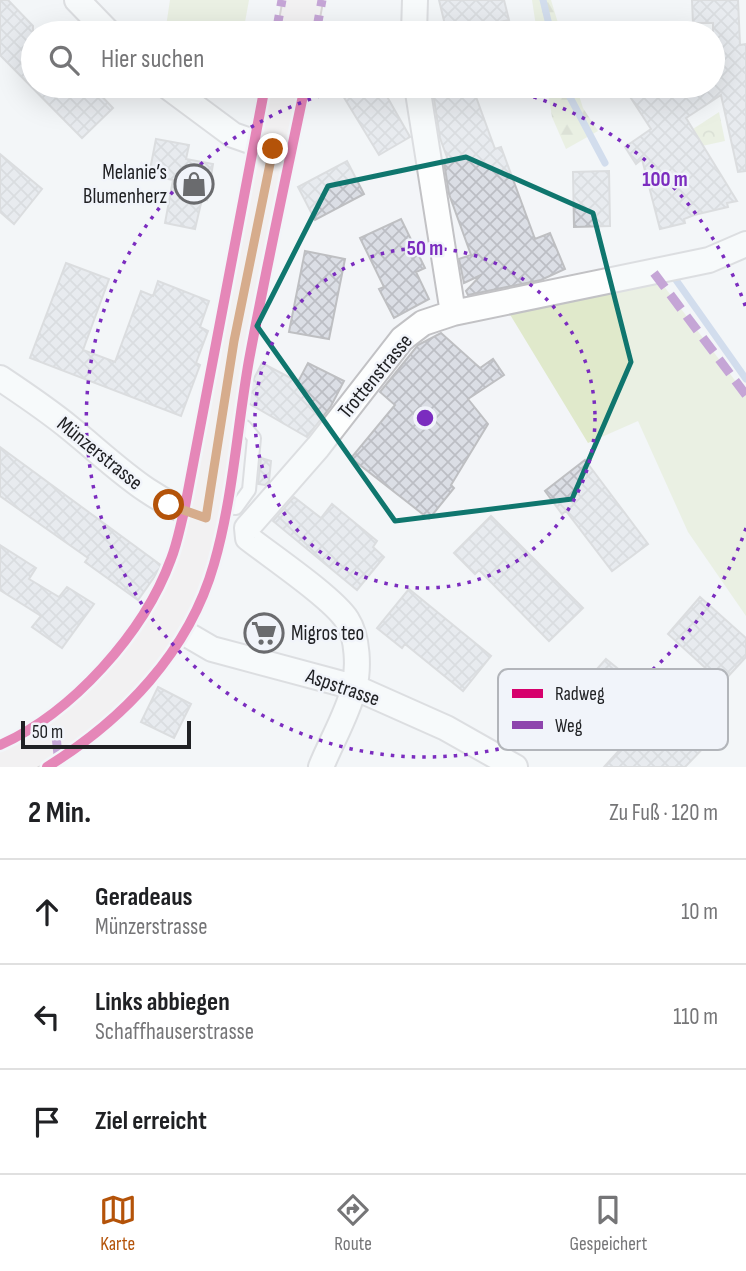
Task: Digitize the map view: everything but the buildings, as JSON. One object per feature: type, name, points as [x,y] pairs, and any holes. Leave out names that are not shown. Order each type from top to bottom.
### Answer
[{"type":"main road","points":[[299,21],[303,0]]},
{"type":"main road","points":[[0,764],[56,736],[110,693],[164,621],[190,570],[207,512],[234,341],[284,98]]},
{"type":"street","points":[[77,0],[97,21]]},
{"type":"street","points":[[414,21],[415,0]]},
{"type":"street","points":[[183,98],[233,135],[273,149]]},
{"type":"street","points":[[419,98],[453,313]]},
{"type":"street","name":"Trottenstrasse","points":[[354,687],[356,656],[347,620],[248,538],[247,528],[318,447],[401,339],[422,323],[453,313],[709,260],[746,244]]},
{"type":"street","name":"Münzerstrasse","points":[[0,378],[63,423],[153,496],[184,512],[207,512]]},
{"type":"street","name":"Aspstrasse","points":[[164,621],[212,649],[354,687],[446,728],[515,767]]},
{"type":"street","points":[[321,767],[354,687]]},
{"type":"highlighted area","points":[[466,157],[593,213],[631,362],[572,499],[395,521],[257,326],[328,186]]},
{"type":"green space","points":[[170,0],[249,0],[245,21],[167,21]]},
{"type":"green space","points":[[532,0],[551,0],[557,21],[535,21]]},
{"type":"green space","points":[[549,98],[580,98],[598,131],[566,149],[552,117]]},
{"type":"green space","points":[[719,112],[725,141],[702,146],[693,129]]},
{"type":"green space","points":[[654,273],[746,395],[746,616],[688,532],[638,421],[588,443],[503,303]]},
{"type":"waterway","points":[[543,0],[548,21]]},
{"type":"waterway","points":[[570,98],[605,163]]},
{"type":"waterway","points":[[676,280],[746,379]]},
{"type":"marked path","points":[[278,21],[282,0]]},
{"type":"marked path","points":[[318,21],[322,0]]},
{"type":"marked path","points":[[654,273],[746,395]]},
{"type":"marked path","points":[[56,736],[59,764]]},
{"type":"cycle path","points":[[0,745],[53,713],[79,692],[102,668],[143,615],[171,559],[184,512],[263,98]]},
{"type":"cycle path","points":[[47,767],[102,728],[150,681],[170,655],[203,596],[226,514],[249,360],[302,98]]},
{"type":"place","name":"Melanie’s Blumenherz","points":[[194,184]]},
{"type":"place","name":"Migros teo","points":[[264,633]]},
{"type":"route","points":[[169,505],[206,518],[234,341],[273,149]]}]
